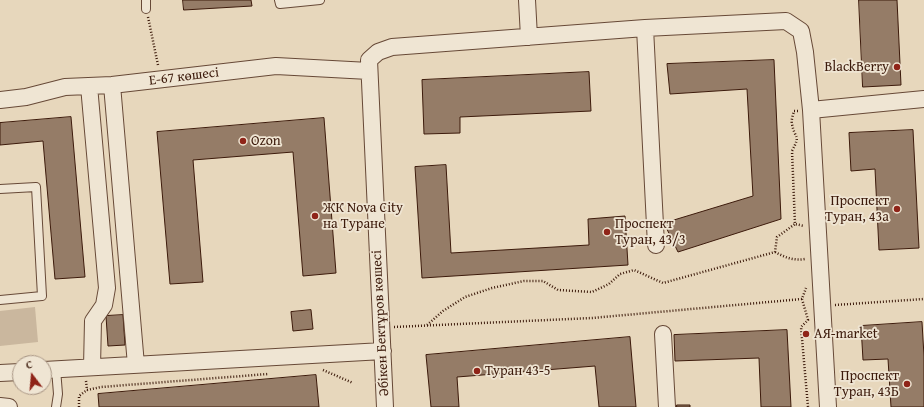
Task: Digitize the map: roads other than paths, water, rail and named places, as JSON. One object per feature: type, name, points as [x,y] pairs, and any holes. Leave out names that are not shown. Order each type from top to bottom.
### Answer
[{"type":"street","points":[[527,0],[529,37]]},
{"type":"street","points":[[369,71],[369,60],[378,52],[392,47],[645,28],[786,21],[801,31],[805,52],[811,110],[828,407]]},
{"type":"street","points":[[645,28],[656,245]]},
{"type":"street","name":"Е-67 көшесі","points":[[0,100],[26,97],[65,87],[112,85],[276,66],[369,71]]},
{"type":"street","name":"Әбікен Бектұров көшесі","points":[[369,71],[385,407]]},
{"type":"street","points":[[112,85],[136,365]]},
{"type":"street","points":[[89,86],[107,288],[104,305],[93,321],[92,367]]},
{"type":"street","points":[[811,110],[924,99]]},
{"type":"street","points":[[663,334],[667,407]]},
{"type":"street","points":[[52,370],[383,351]]},
{"type":"street","points":[[0,373],[12,372]]},
{"type":"street","points":[[0,406],[9,407]]},
{"type":"lane","points":[[146,0],[146,9]]},
{"type":"lane","points":[[279,0],[280,4],[320,0]]},
{"type":"lane","points":[[0,189],[36,187],[42,296],[0,300]]},
{"type":"lane","points":[[52,376],[58,394],[56,407]]},
{"type":"place","name":"BlackBerry","points":[[897,67]]},
{"type":"place","name":"Ozon","points":[[243,141]]},
{"type":"place","name":"Проспект Туран, 43а","points":[[897,209]]},
{"type":"place","name":"ЖК Nova City на Туране","points":[[315,216]]},
{"type":"place","name":"Проспект Туран, 43/3","points":[[607,232]]},
{"type":"place","name":"АЯ-market","points":[[806,334]]},
{"type":"place","name":"Туран 43-5","points":[[477,371]]},
{"type":"place","name":"Проспект Туран, 43Б","points":[[907,384]]}]
